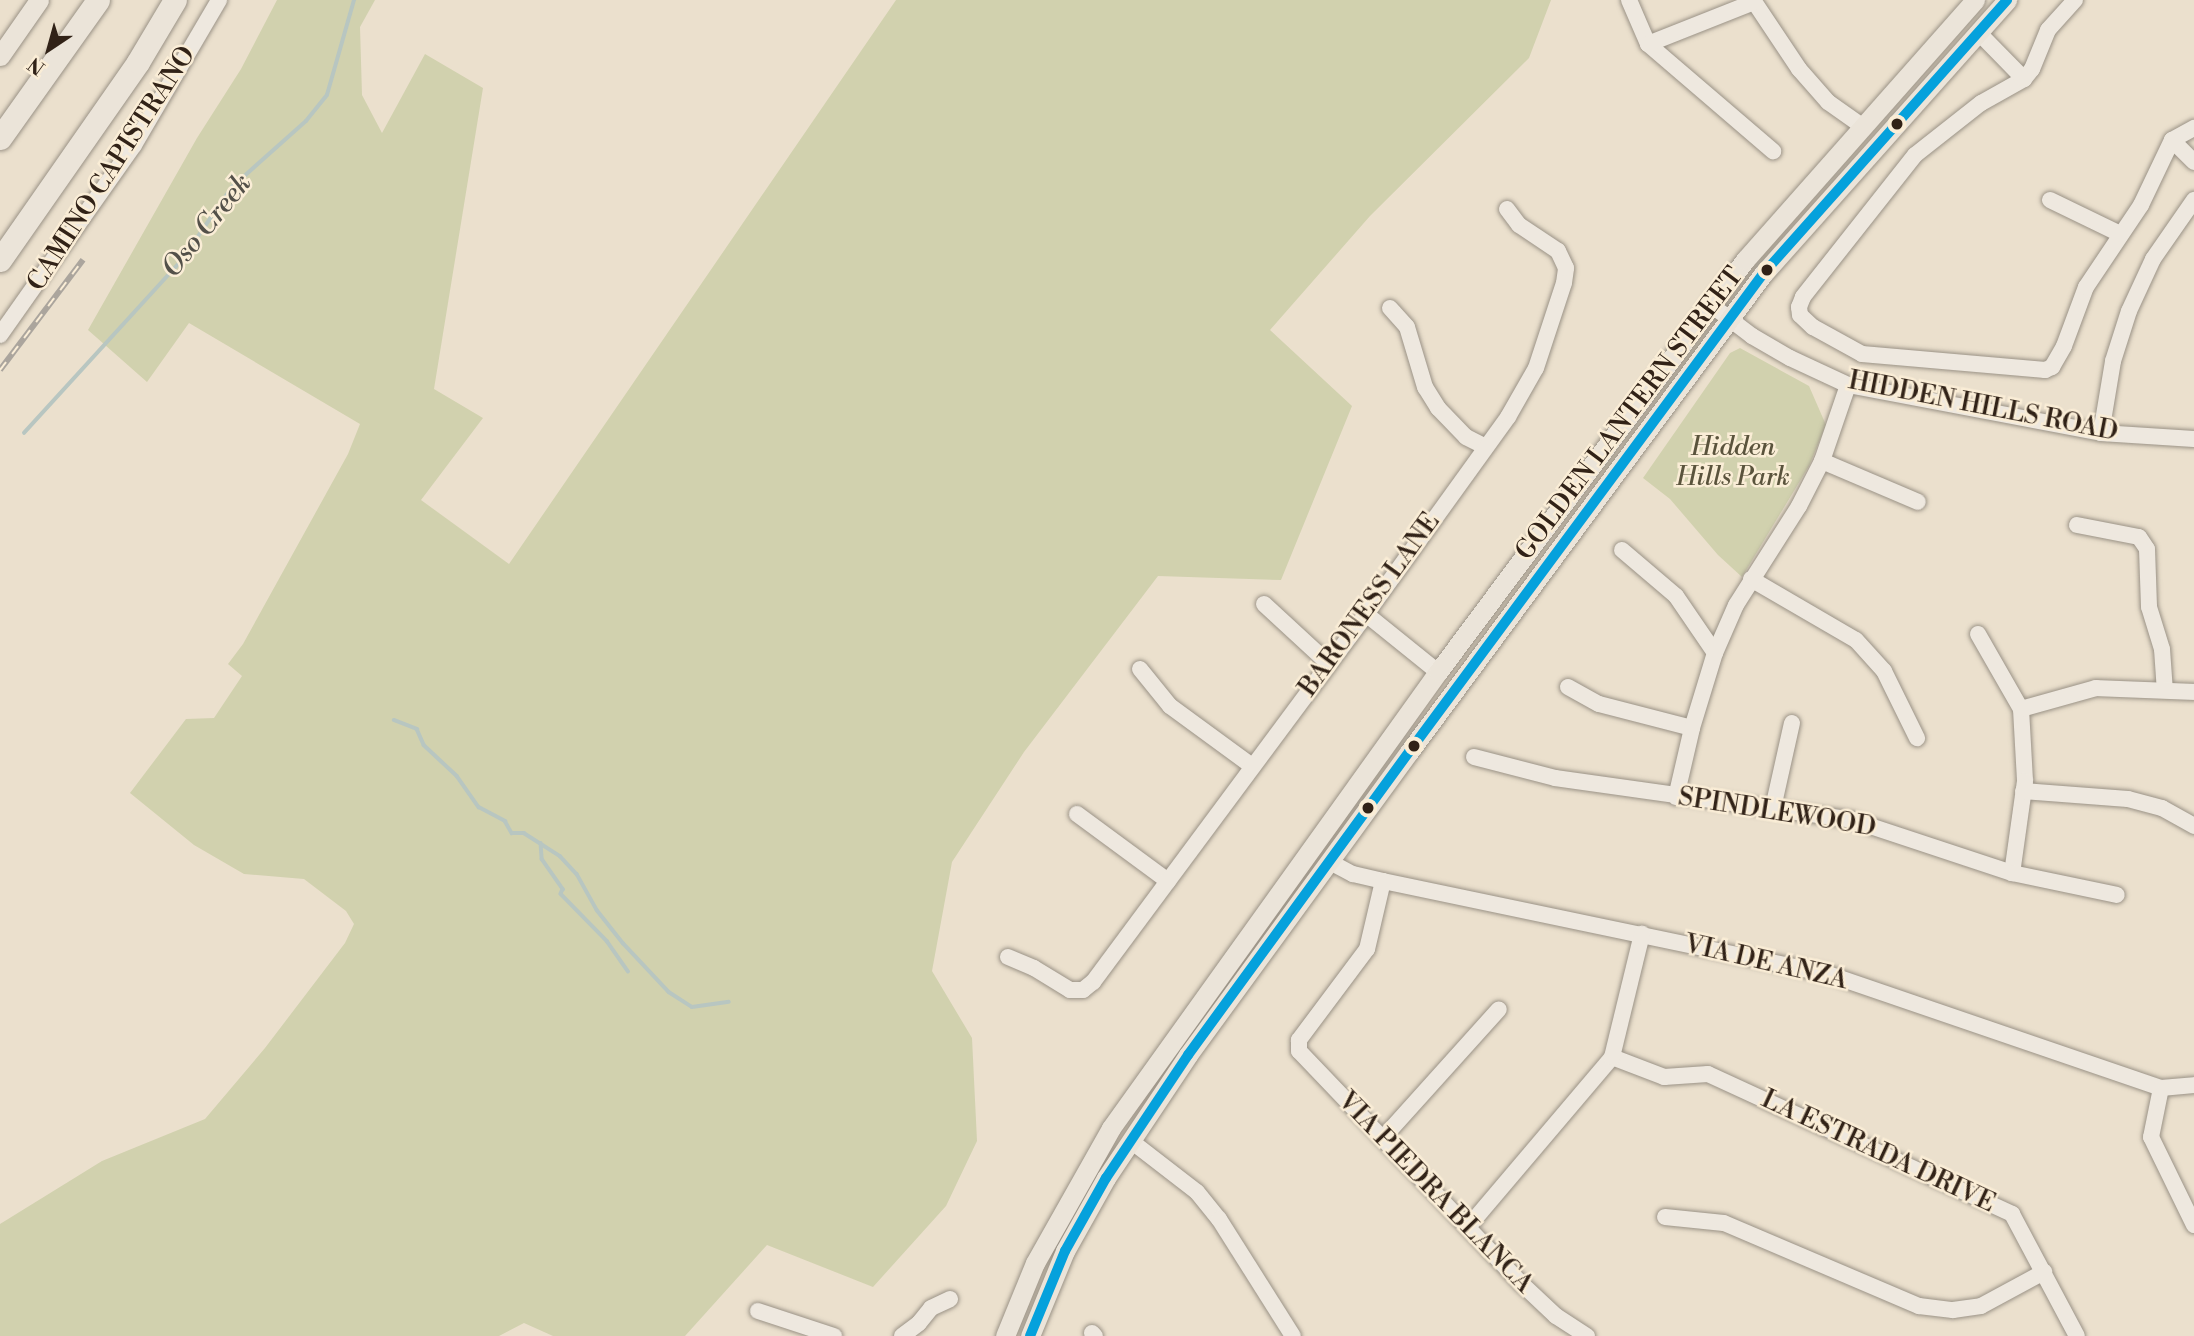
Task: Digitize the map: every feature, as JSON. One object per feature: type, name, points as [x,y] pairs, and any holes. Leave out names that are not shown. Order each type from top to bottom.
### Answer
[{"type":"highway","points":[[0,138],[98,0]]},
{"type":"highway","points":[[0,260],[122,85],[175,0]]},
{"type":"main road","points":[[0,55],[39,0]]},
{"type":"main road","name":"GOLDEN LANTERN STREET","points":[[1163,1053],[1295,874],[1438,672],[1710,304],[1861,126],[1975,0]]},
{"type":"main road","name":"GOLDEN LANTERN STREET","points":[[1030,1336],[1065,1251],[1106,1178],[1188,1055],[1728,319],[1783,250],[2007,0]]},
{"type":"main road","points":[[1444,706],[1440,693],[1444,684],[1438,672],[1463,659],[1479,659]]},
{"type":"main road","points":[[1295,874],[1307,876],[1330,862],[1326,849],[1329,839],[1324,832]]},
{"type":"main road","points":[[1065,1209],[1074,1201],[1108,1149],[1131,1141],[1125,1128],[1130,1114],[1156,1078],[1163,1064],[1163,1053]]},
{"type":"main road","points":[[1006,1336],[1035,1263],[1111,1128],[1163,1053]]},
{"type":"street","name":"CAMINO CAPISTRANO","points":[[0,335],[134,145],[219,0]]},
{"type":"street","points":[[1629,0],[1648,44],[1773,151]]},
{"type":"street","points":[[2075,0],[2048,30],[2032,69],[2024,79],[1981,103],[1915,155],[1803,297],[1799,307],[1800,315],[1813,327],[1862,354],[2045,370],[2058,360],[2086,287],[2186,136]]},
{"type":"street","points":[[1648,44],[1753,1],[1799,69],[1828,102],[1861,126]]},
{"type":"street","points":[[1978,32],[2024,79]]},
{"type":"street","points":[[2186,136],[2194,162]]},
{"type":"street","points":[[2050,200],[2120,234]]},
{"type":"street","points":[[2101,433],[2113,361],[2129,311],[2153,258],[2194,200]]},
{"type":"street","name":"BARONESS LANE","points":[[1008,957],[1034,968],[1070,990],[1083,990],[1108,963],[1486,447],[1531,377],[1566,276],[1564,259],[1558,251],[1519,225],[1507,209]]},
{"type":"street","name":"HIDDEN HILLS ROAD","points":[[1710,304],[1728,319],[1790,358],[1848,385],[2101,433],[2194,439]]},
{"type":"street","points":[[1390,309],[1407,327],[1425,387],[1438,408],[1465,437],[1486,447]]},
{"type":"street","points":[[1676,797],[1692,728],[1715,653],[1751,579],[1800,506],[1822,461],[1848,385]]},
{"type":"street","points":[[1822,461],[1918,502]]},
{"type":"street","points":[[2077,525],[2139,537],[2147,549],[2149,607],[2162,649],[2165,688]]},
{"type":"street","points":[[1622,550],[1676,596],[1715,653]]},
{"type":"street","points":[[1751,579],[1856,639],[1884,671],[1917,738]]},
{"type":"street","points":[[1264,604],[1328,663]]},
{"type":"street","points":[[1366,614],[1438,672]]},
{"type":"street","points":[[1978,634],[2021,709],[2023,791],[2012,873]]},
{"type":"street","points":[[1140,669],[1170,706],[1252,766]]},
{"type":"street","points":[[1568,687],[1599,704],[1692,728]]},
{"type":"street","points":[[2021,709],[2096,688],[2165,688],[2194,692]]},
{"type":"street","points":[[1773,808],[1792,723]]},
{"type":"street","name":"SPINDLEWOOD","points":[[1474,757],[1555,778],[1852,820],[2012,873],[2117,895]]},
{"type":"street","points":[[2023,791],[2128,799],[2162,808],[2194,826]]},
{"type":"street","points":[[1077,814],[1168,881]]},
{"type":"street","name":"VIA DE ANZA","points":[[1330,862],[1353,874],[1383,881],[1828,974],[2161,1088],[2194,1085]]},
{"type":"street","name":"VIA PIEDRA BLANCA","points":[[1383,881],[1367,949],[1299,1040],[1299,1051],[1556,1316],[1587,1336]]},
{"type":"street","points":[[1468,1227],[1612,1057],[1642,934]]},
{"type":"street","points":[[1382,1138],[1499,1009]]},
{"type":"street","name":"LA ESTRADA DRIVE","points":[[1612,1057],[1664,1077],[1708,1074],[2012,1214],[2077,1336]]},
{"type":"street","points":[[2161,1088],[2151,1137],[2194,1225]]},
{"type":"street","points":[[1131,1141],[1197,1192],[1219,1219],[1290,1335]]},
{"type":"street","points":[[1665,1217],[1724,1223],[1920,1306],[1953,1310],[1981,1306],[2045,1272]]},
{"type":"street","points":[[902,1336],[919,1323],[931,1308],[950,1299]]},
{"type":"street","points":[[758,1311],[824,1334]]},
{"type":"green space","points":[[277,0],[375,0],[360,27],[362,95],[382,133],[425,54],[483,88],[434,389],[483,418],[421,500],[509,564],[896,0],[1551,0],[1529,58],[1370,216],[1270,330],[1352,406],[1281,580],[1158,576],[1024,752],[952,862],[932,971],[972,1038],[977,1141],[946,1206],[873,1287],[767,1245],[685,1336],[553,1336],[524,1323],[499,1336],[0,1336],[0,1224],[102,1161],[205,1119],[265,1048],[345,943],[354,924],[346,911],[304,879],[244,874],[194,845],[130,793],[186,719],[214,718],[242,676],[228,664],[243,644],[348,454],[360,424],[189,323],[147,382],[88,330],[197,138],[241,69]]},
{"type":"green space","name":"Hidden Hills Park","points":[[1740,348],[1809,386],[1826,425],[1809,466],[1742,577],[1718,555],[1670,499],[1643,478],[1730,353]]},
{"type":"waterway","name":"Oso Creek","points":[[24,433],[181,261],[232,187],[306,121],[327,95],[354,0]]},
{"type":"waterway","points":[[394,720],[417,729],[424,745],[457,776],[479,807],[505,821],[512,833],[524,833],[560,856],[577,874],[597,910],[623,943],[669,992],[692,1007],[729,1002]]},
{"type":"waterway","points":[[541,843],[542,859],[563,889],[561,894],[607,941],[628,971]]},
{"type":"railway","points":[[0,370],[83,260]]},
{"type":"transit line","points":[[1030,1336],[1065,1251],[1106,1178],[1188,1055],[1409,752],[1763,274],[2007,0]]}]
